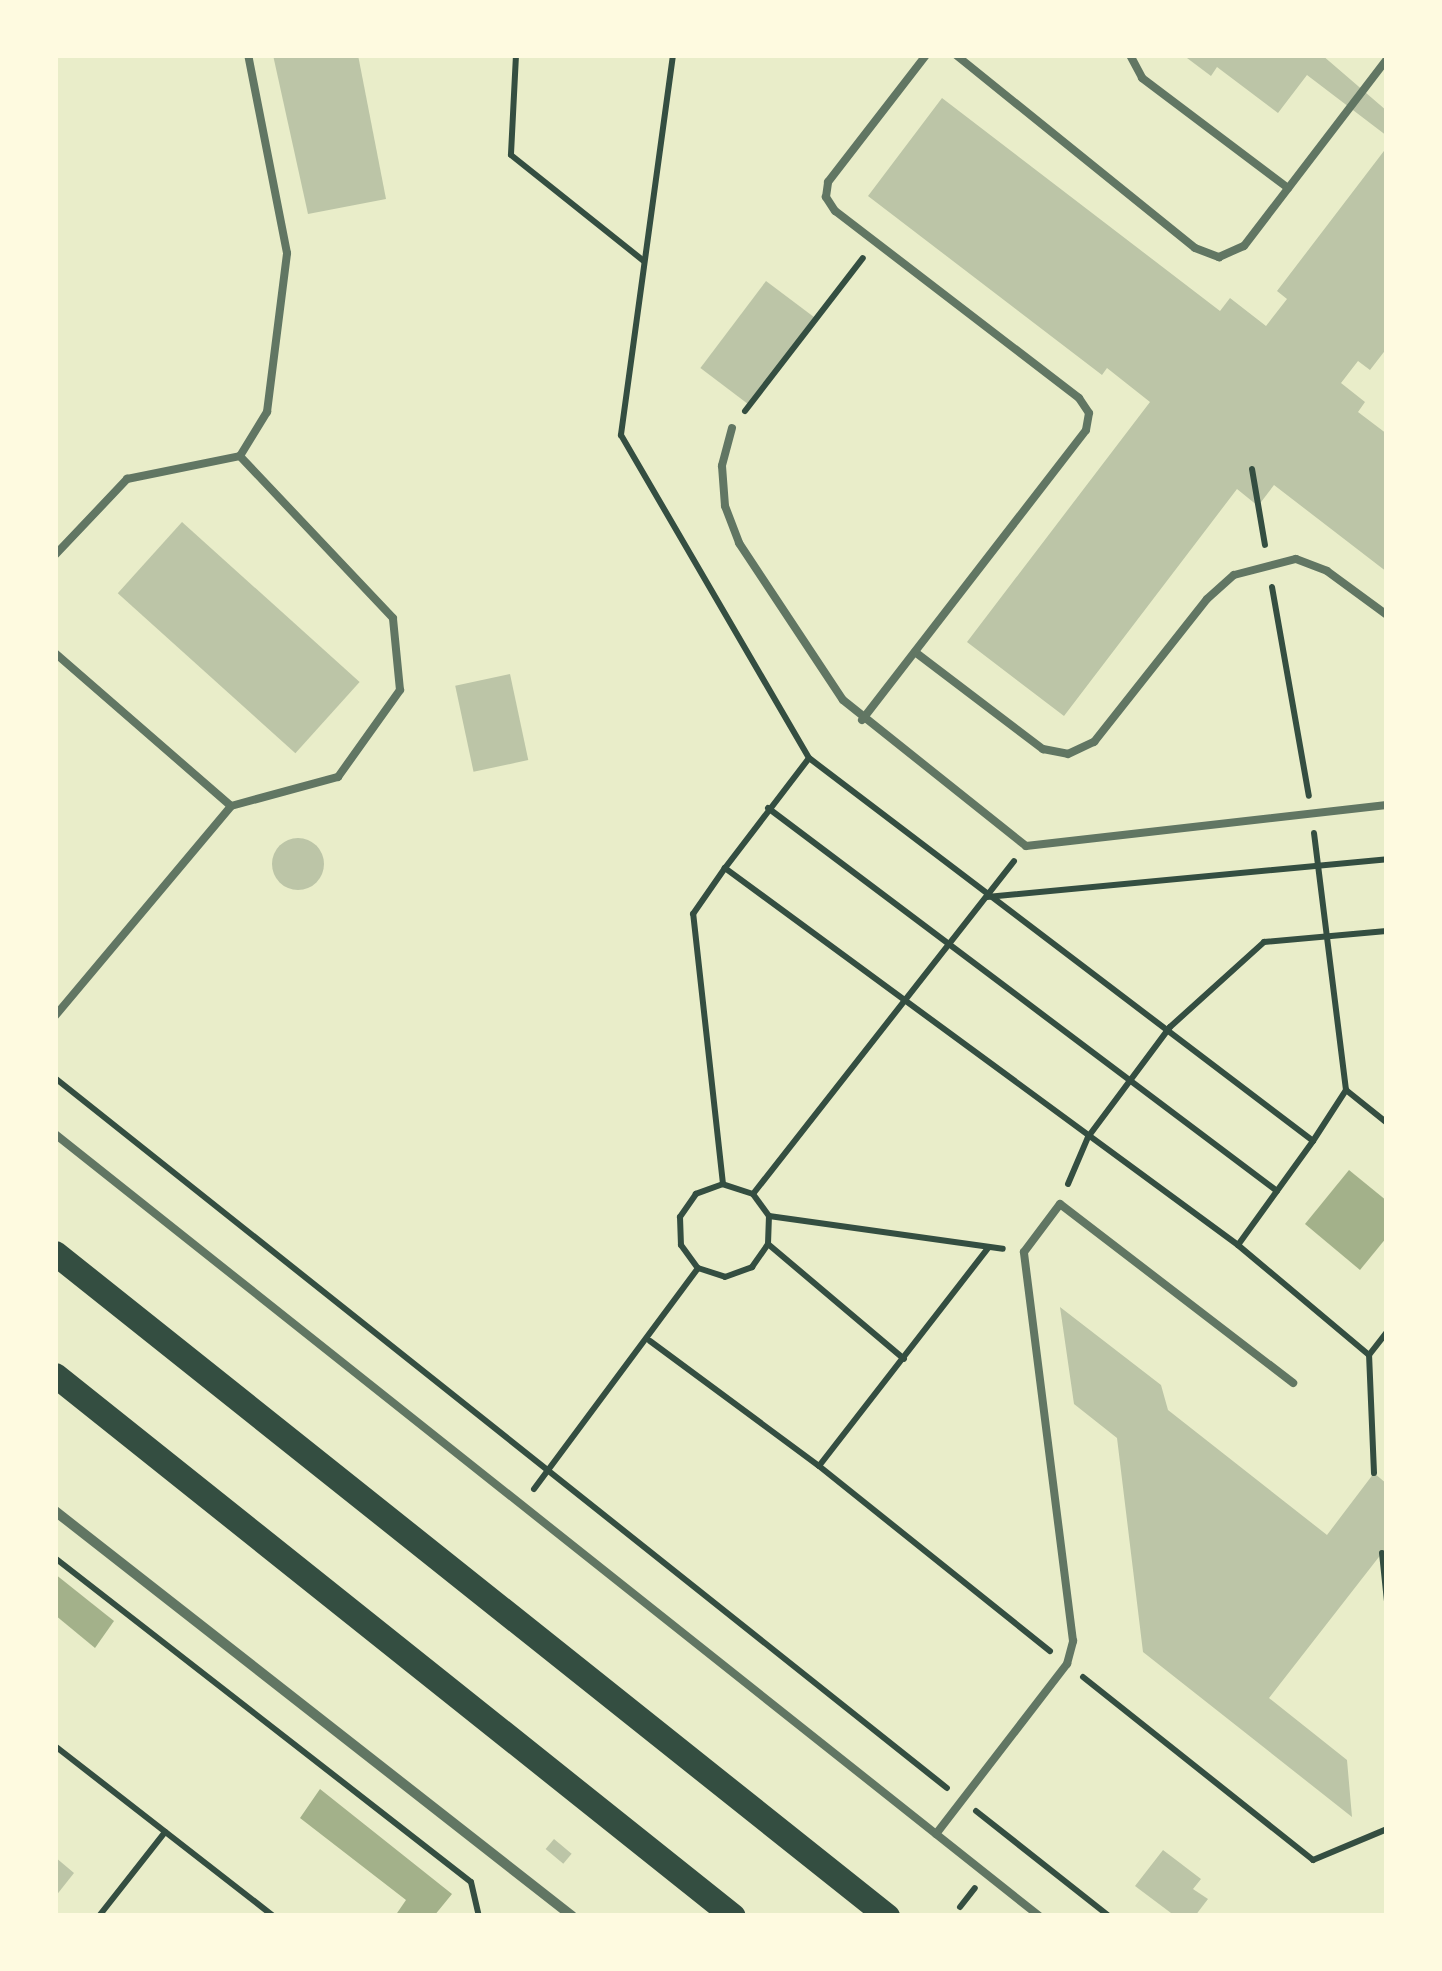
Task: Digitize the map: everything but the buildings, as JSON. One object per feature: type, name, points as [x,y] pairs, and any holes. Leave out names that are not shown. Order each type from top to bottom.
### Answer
[{"type":"main road","points":[[55,1253],[887,1916]]},
{"type":"main road","points":[[55,1376],[733,1916]]},
{"type":"street","points":[[55,1510],[572,1916]]},
{"type":"lane","points":[[55,556],[127,480],[240,456],[266,412],[287,253],[248,55]]},
{"type":"lane","points":[[862,720],[1086,430],[1089,412],[1079,398],[835,212],[828,182],[926,55]]},
{"type":"lane","points":[[956,55],[1196,248],[1220,258],[1244,246],[1387,59]]},
{"type":"lane","points":[[1130,55],[1142,78],[1288,188]]},
{"type":"lane","points":[[1376,72],[1387,81]]},
{"type":"lane","points":[[732,428],[723,479],[739,543],[862,720],[1026,846],[1387,805]]},
{"type":"lane","points":[[55,1016],[232,806],[338,777],[400,690],[393,618],[240,456]]},
{"type":"lane","points":[[914,652],[1043,749],[1068,754],[1094,742],[1207,599],[1234,575],[1268,561],[1296,558],[1327,570],[1387,615]]},
{"type":"lane","points":[[55,652],[232,806]]},
{"type":"lane","points":[[55,1134],[1040,1916]]},
{"type":"lane","points":[[936,1834],[1066,1664],[1073,1640],[1024,1252],[1060,1204],[1293,1383]]},
{"type":"path","points":[[516,55],[511,155],[645,262]]},
{"type":"path","points":[[674,55],[621,435],[809,758],[986,898],[1170,1027],[1313,1141]]},
{"type":"path","points":[[732,428],[875,242]]},
{"type":"path","points":[[1238,1245],[1346,1090],[1312,812],[1252,469]]},
{"type":"path","points":[[724,1184],[693,914],[768,808],[809,758]]},
{"type":"path","points":[[768,808],[1277,1191]]},
{"type":"path","points":[[753,1194],[1026,846]]},
{"type":"path","points":[[986,898],[1387,859]]},
{"type":"path","points":[[725,868],[1238,1245],[1369,1355]]},
{"type":"path","points":[[1060,1204],[1088,1137],[1170,1027],[1264,942],[1387,931]]},
{"type":"path","points":[[55,1078],[941,1784]]},
{"type":"path","points":[[1346,1090],[1387,1123]]},
{"type":"path","points":[[724,1184],[753,1194],[769,1216],[768,1244],[752,1267],[725,1276],[698,1268],[681,1246],[680,1217],[696,1194],[724,1184]]},
{"type":"path","points":[[769,1216],[1024,1252]]},
{"type":"path","points":[[768,1244],[904,1359]]},
{"type":"path","points":[[650,1341],[819,1466],[989,1247]]},
{"type":"path","points":[[521,1506],[650,1341],[698,1268]]},
{"type":"path","points":[[1374,1474],[1369,1355],[1387,1332]]},
{"type":"path","points":[[1382,1553],[1387,1601]]},
{"type":"path","points":[[55,1558],[471,1882],[479,1916]]},
{"type":"path","points":[[55,1746],[273,1916]]},
{"type":"path","points":[[968,1805],[1109,1916]]},
{"type":"path","points":[[1314,1860],[1387,1828]]},
{"type":"path","points":[[99,1916],[164,1832]]},
{"type":"path","points":[[1004,1850],[1012,1839]]},
{"type":"path","points":[[960,1907],[978,1885]]},
{"type":"shaded area","points":[[1349,1170],[1387,1201],[1387,1237],[1360,1270],[1305,1224]]},
{"type":"shaded area","points":[[55,1574],[114,1621],[95,1648],[55,1615]]},
{"type":"shaded area","points":[[320,1789],[452,1894],[434,1916],[395,1916],[406,1900],[300,1818]]}]
